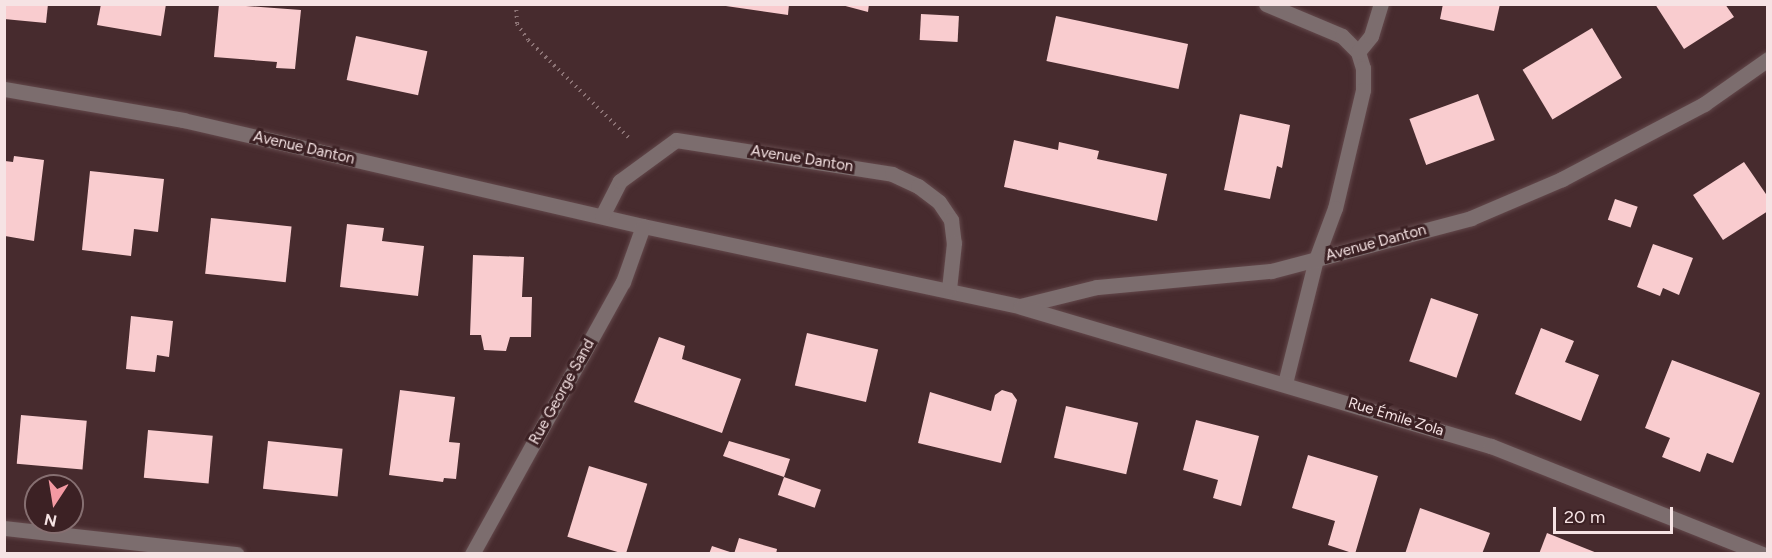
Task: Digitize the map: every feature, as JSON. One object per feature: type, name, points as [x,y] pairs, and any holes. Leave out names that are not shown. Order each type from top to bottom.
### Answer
[{"type":"street","points":[[1266,4],[1324,25],[1358,52],[1363,90],[1335,208],[1316,259],[1285,383]]},
{"type":"street","points":[[1358,52],[1371,36],[1381,4]]},
{"type":"street","name":"Avenue Danton","points":[[4,89],[183,120],[643,226],[1020,306],[1097,287],[1271,271],[1471,218],[1552,183],[1704,104],[1767,59]]},
{"type":"street","name":"Avenue Danton","points":[[602,216],[620,181],[676,140],[892,174],[918,186],[939,202],[951,220],[954,243],[948,289]]},
{"type":"street","name":"Rue George Sand","points":[[472,554],[623,282],[643,226]]},
{"type":"street","name":"Rue Émile Zola","points":[[1020,306],[1491,446],[1763,554]]},
{"type":"street","points":[[4,528],[237,554]]},
{"type":"path","points":[[516,4],[518,24],[528,40],[649,158]]},
{"type":"building","points":[[4,4],[48,4],[46,23],[4,19]]},
{"type":"building","points":[[101,4],[166,4],[161,36],[97,25]]},
{"type":"building","points":[[219,4],[301,10],[295,69],[276,68],[277,62],[214,57]]},
{"type":"building","points":[[712,4],[789,4],[788,15]]},
{"type":"building","points":[[838,4],[869,4],[868,12]]},
{"type":"building","points":[[1443,4],[1500,4],[1494,31],[1440,19]]},
{"type":"building","points":[[1655,4],[1725,4],[1734,17],[1684,49]]},
{"type":"building","points":[[921,14],[959,16],[958,42],[920,40]]},
{"type":"building","points":[[1056,16],[1188,44],[1178,89],[1046,61]]},
{"type":"building","points":[[1592,28],[1622,78],[1552,119],[1523,70]]},
{"type":"building","points":[[356,36],[427,51],[418,95],[347,80]]},
{"type":"building","points":[[1478,94],[1495,140],[1426,165],[1409,119]]},
{"type":"building","points":[[1240,114],[1290,125],[1282,168],[1277,166],[1270,199],[1224,190]]},
{"type":"building","points":[[1014,140],[1058,150],[1059,142],[1099,151],[1097,159],[1167,174],[1157,221],[1004,187]]},
{"type":"building","points":[[14,156],[44,160],[34,241],[5,236],[5,161],[13,162]]},
{"type":"building","points":[[1744,162],[1768,197],[1768,211],[1723,240],[1693,195]]},
{"type":"building","points":[[90,171],[164,179],[158,232],[134,229],[131,256],[82,250]]},
{"type":"building","points":[[1615,199],[1638,207],[1631,228],[1608,220]]},
{"type":"building","points":[[211,218],[292,226],[286,282],[205,274]]},
{"type":"building","points":[[347,224],[384,228],[382,241],[424,246],[418,296],[340,287]]},
{"type":"building","points":[[1653,244],[1693,258],[1679,295],[1663,288],[1660,296],[1637,287]]},
{"type":"building","points":[[473,255],[524,257],[522,297],[532,297],[531,337],[510,337],[506,351],[484,350],[481,335],[470,335]]},
{"type":"building","points":[[1431,298],[1478,314],[1456,378],[1409,361]]},
{"type":"building","points":[[131,316],[173,321],[169,357],[157,355],[155,372],[126,369]]},
{"type":"building","points":[[1541,328],[1574,341],[1565,362],[1599,375],[1581,421],[1515,394]]},
{"type":"building","points":[[807,333],[878,349],[866,402],[795,386]]},
{"type":"building","points":[[659,337],[685,346],[682,359],[741,379],[722,433],[634,402]]},
{"type":"building","points":[[1672,360],[1760,393],[1733,463],[1707,453],[1700,472],[1662,457],[1670,438],[1645,428]]},
{"type":"building","points":[[400,390],[455,397],[449,442],[460,443],[456,479],[444,478],[443,482],[389,475]]},
{"type":"building","points":[[1002,390],[1012,393],[1017,400],[1001,463],[918,443],[930,392],[991,411],[995,395]]},
{"type":"building","points":[[1066,406],[1138,423],[1126,474],[1054,458]]},
{"type":"building","points":[[21,415],[87,421],[82,470],[17,464]]},
{"type":"building","points":[[1196,420],[1259,436],[1241,506],[1213,498],[1218,480],[1183,470]]},
{"type":"building","points":[[148,430],[213,436],[209,483],[144,478]]},
{"type":"building","points":[[268,441],[343,449],[338,497],[263,489]]},
{"type":"building","points":[[729,441],[790,459],[784,477],[723,456]]},
{"type":"building","points":[[1308,455],[1378,476],[1355,554],[1328,545],[1335,521],[1292,508]]},
{"type":"building","points":[[589,466],[647,484],[626,554],[567,537]]},
{"type":"building","points":[[784,477],[821,490],[815,508],[778,495]]},
{"type":"building","points":[[1420,508],[1490,533],[1482,554],[1405,554]]},
{"type":"building","points":[[1547,533],[1597,553],[1597,554],[1539,554]]},
{"type":"building","points":[[739,538],[777,549],[776,554],[734,554]]},
{"type":"building","points":[[712,546],[733,553],[733,554],[709,554]]}]
